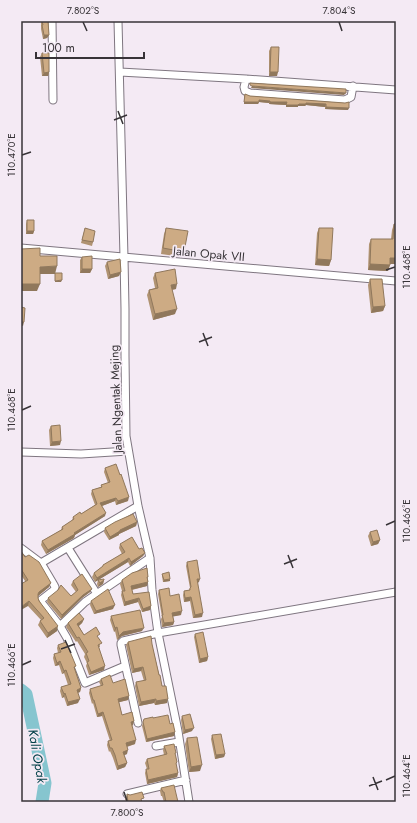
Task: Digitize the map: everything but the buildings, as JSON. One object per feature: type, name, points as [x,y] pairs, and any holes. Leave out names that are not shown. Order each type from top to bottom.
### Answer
[{"type":"street","points":[[52,21],[53,100]]},
{"type":"street","name":"Jalan Ngentak Mejing","points":[[118,21],[126,309],[126,436],[138,506],[150,558],[152,590],[158,633],[189,802]]},
{"type":"street","points":[[120,72],[246,79],[396,90]]},
{"type":"street","points":[[246,79],[244,87],[245,91],[250,93],[345,100],[351,97],[353,86]]},
{"type":"street","name":"Jalan Opak VII","points":[[21,248],[396,281]]},
{"type":"street","points":[[21,452],[81,454],[128,451]]},
{"type":"street","points":[[41,563],[138,506]]},
{"type":"street","points":[[21,548],[41,563],[55,588],[41,600],[41,602],[60,626],[67,638],[85,683],[125,666]]},
{"type":"street","points":[[68,548],[97,594]]},
{"type":"street","points":[[60,626],[85,602],[150,558]]},
{"type":"street","points":[[138,723],[121,646],[122,642],[158,633],[396,592]]},
{"type":"street","points":[[156,746],[179,742]]},
{"type":"street","points":[[127,794],[186,780]]},
{"type":"waterway","name":"Kali Opak","points":[[21,690],[26,694],[45,783],[42,802]]}]
